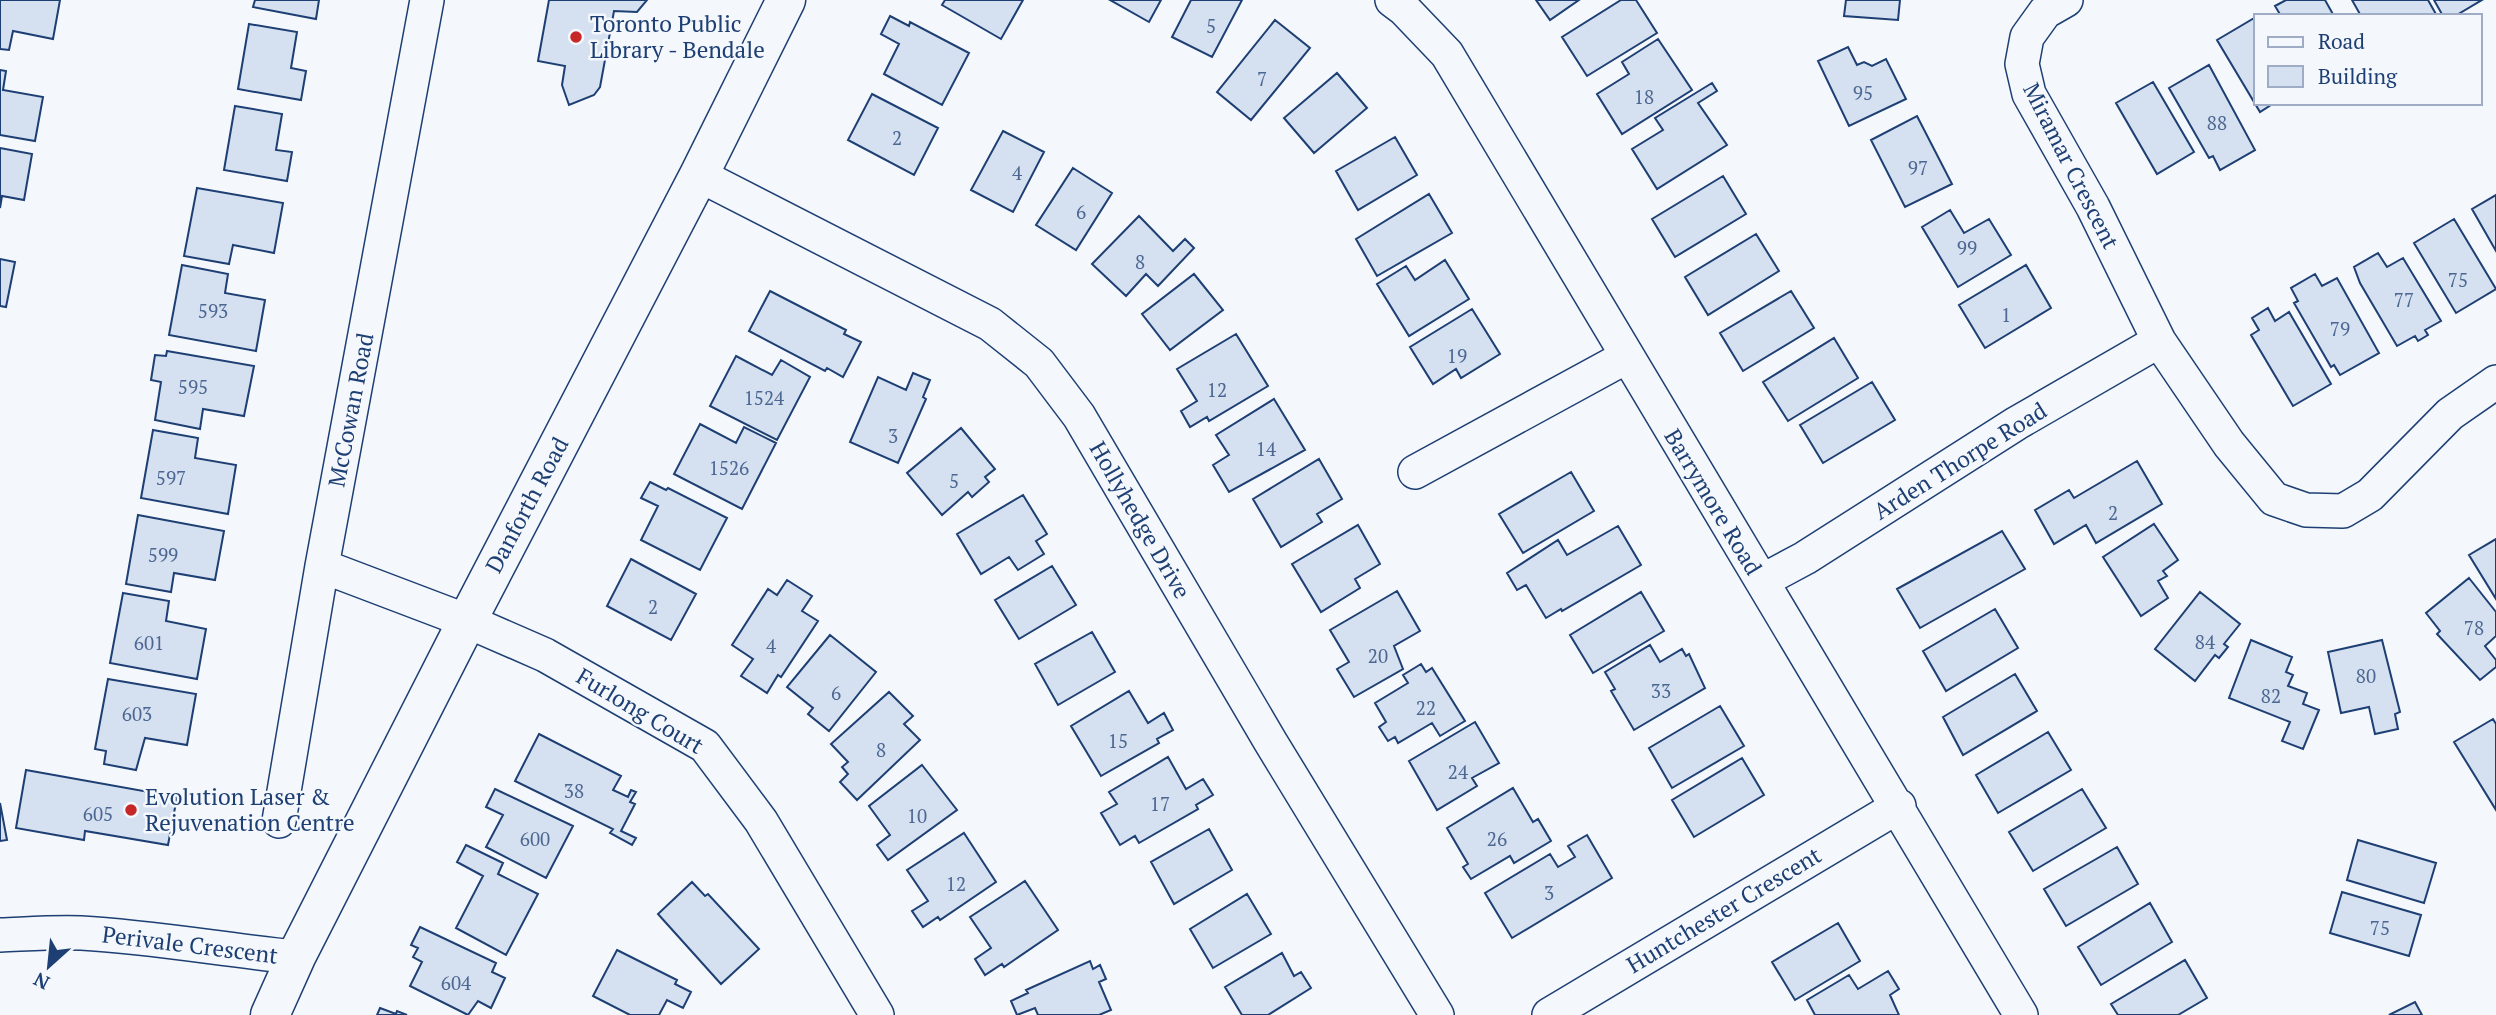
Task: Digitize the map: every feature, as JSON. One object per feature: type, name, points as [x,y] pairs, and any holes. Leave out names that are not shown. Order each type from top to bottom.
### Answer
[{"type":"main road","name":"Danforth Road","points":[[270,1014],[296,957],[699,175],[786,0]]},
{"type":"street","name":"McCowan Road","points":[[279,821],[322,566],[427,0]]},
{"type":"street","name":"Barrymore Road","points":[[1392,0],[1447,54],[1626,357],[1899,806],[2021,1015]]},
{"type":"street","name":"Miramar Crescent","points":[[2066,0],[2045,12],[2027,37],[2022,64],[2029,94],[2093,207],[2160,341],[2229,444],[2274,499],[2306,510],[2343,511],[2370,495],[2450,414],[2496,382]]},
{"type":"street","name":"Hollyhedge Drive","points":[[699,175],[990,324],[1039,363],[1079,416],[1270,741],[1437,1015]]},
{"type":"street","name":"Arden Thorpe Road","points":[[1762,581],[1805,558],[2017,423],[2160,341]]},
{"type":"street","points":[[1415,472],[1626,357]]},
{"type":"street","name":"Furlong Court","points":[[322,566],[467,621],[544,655],[705,746],[761,821],[877,1015]]},
{"type":"street","name":"Huntchester Crescent","points":[[1549,1015],[1899,806]]},
{"type":"street","name":"Perivale Crescent","points":[[0,935],[83,933],[191,943],[230,951],[296,957]]},
{"type":"building","points":[[0,0],[60,0],[53,39],[13,31],[9,50],[0,49]]},
{"type":"building","points":[[255,0],[319,0],[316,19],[253,7]]},
{"type":"building","name":"Toronto Public Library - Bendale","points":[[549,0],[647,0],[637,12],[614,11],[600,87],[594,95],[569,105],[562,85],[565,66],[538,61]]},
{"type":"building","points":[[945,0],[1023,0],[1001,39],[942,5]]},
{"type":"building","points":[[1110,0],[1161,0],[1149,22]]},
{"type":"building","points":[[1191,0],[1242,0],[1212,57],[1172,37]]},
{"type":"building","points":[[1536,0],[1579,0],[1550,20]]},
{"type":"building","points":[[1621,0],[1636,0],[1657,33],[1587,76],[1562,37]]},
{"type":"building","points":[[1846,0],[1900,0],[1898,20],[1844,16]]},
{"type":"building","points":[[2286,0],[2325,0],[2333,14],[2280,14],[2275,6]]},
{"type":"building","points":[[2352,0],[2428,0],[2436,14],[2360,14]]},
{"type":"building","points":[[2434,0],[2482,0],[2458,14],[2442,14]]},
{"type":"building","points":[[890,16],[909,26],[910,22],[969,53],[942,105],[884,74],[899,44],[881,34]]},
{"type":"building","points":[[2254,18],[2254,102],[2217,40]]},
{"type":"building","points":[[1275,20],[1310,48],[1251,120],[1217,92]]},
{"type":"building","points":[[249,24],[297,32],[291,68],[306,71],[301,100],[238,89]]},
{"type":"building","points":[[1658,39],[1692,90],[1622,134],[1597,94],[1629,74],[1622,62]]},
{"type":"building","points":[[1848,47],[1857,65],[1864,62],[1872,66],[1886,59],[1906,99],[1849,126],[1818,61]]},
{"type":"building","points":[[2209,65],[2255,150],[2220,170],[2213,156],[2209,158],[2169,88]]},
{"type":"building","points":[[0,70],[6,71],[3,90],[43,97],[35,141],[0,135]]},
{"type":"building","points":[[1337,73],[1367,108],[1314,153],[1284,118]]},
{"type":"building","points":[[2153,82],[2194,152],[2157,174],[2116,103]]},
{"type":"building","points":[[1712,83],[1717,91],[1698,103],[1727,145],[1657,189],[1632,149],[1663,130],[1655,118]]},
{"type":"building","points":[[872,94],[938,128],[914,175],[848,140]]},
{"type":"building","points":[[2256,105],[2271,105],[2260,112]]},
{"type":"building","points":[[235,106],[282,114],[276,150],[292,152],[287,181],[224,170]]},
{"type":"building","points":[[1917,116],[1952,184],[1905,207],[1871,140]]},
{"type":"building","points":[[1003,131],[1044,152],[1013,212],[971,190]]},
{"type":"building","points":[[1395,137],[1417,175],[1358,210],[1336,171]]},
{"type":"building","points":[[0,148],[32,154],[24,200],[2,196],[0,208]]},
{"type":"building","points":[[1073,168],[1112,193],[1076,250],[1036,225]]},
{"type":"building","points":[[1723,176],[1746,214],[1675,257],[1652,219]]},
{"type":"building","points":[[197,188],[283,203],[274,253],[233,245],[229,264],[184,256]]},
{"type":"building","points":[[1429,194],[1452,233],[1377,276],[1356,239]]},
{"type":"building","points":[[2496,195],[2496,251],[2472,209]]},
{"type":"building","points":[[1950,210],[1964,233],[1989,219],[2011,255],[1958,287],[1922,227]]},
{"type":"building","points":[[1139,216],[1173,251],[1185,239],[1194,248],[1158,286],[1146,274],[1126,296],[1092,264]]},
{"type":"building","points":[[2454,219],[2496,289],[2456,313],[2414,243]]},
{"type":"building","points":[[1756,234],[1779,271],[1708,315],[1685,277]]},
{"type":"building","points":[[2378,253],[2387,267],[2403,258],[2441,321],[2425,330],[2428,335],[2418,341],[2415,336],[2397,346],[2360,283],[2354,267]]},
{"type":"building","points":[[0,259],[15,262],[6,307],[0,306]]},
{"type":"building","points":[[1445,260],[1469,299],[1409,336],[1377,284],[1406,266],[1415,280]]},
{"type":"building","points":[[182,265],[228,274],[225,293],[265,300],[256,351],[169,335]]},
{"type":"building","points":[[2026,265],[2051,308],[1985,348],[1959,305]]},
{"type":"building","points":[[1194,274],[1223,310],[1170,350],[1142,314]]},
{"type":"building","points":[[2315,274],[2322,286],[2337,278],[2379,353],[2340,375],[2334,365],[2331,367],[2294,303],[2298,301],[2291,288]]},
{"type":"building","points":[[770,291],[846,330],[844,334],[861,342],[843,377],[827,368],[825,371],[749,331]]},
{"type":"building","points":[[1791,291],[1814,328],[1743,371],[1720,333]]},
{"type":"building","points":[[2268,308],[2275,321],[2289,312],[2331,384],[2293,406],[2251,335],[2259,330],[2252,318]]},
{"type":"building","points":[[1472,309],[1500,354],[1461,378],[1456,369],[1433,384],[1410,347]]},
{"type":"building","points":[[1236,334],[1268,386],[1209,421],[1207,417],[1190,427],[1181,411],[1197,401],[1177,369]]},
{"type":"building","points":[[1834,338],[1858,378],[1788,421],[1763,382]]},
{"type":"building","points":[[167,351],[254,366],[244,416],[203,409],[200,429],[155,420],[161,382],[151,380],[155,355],[166,356]]},
{"type":"building","points":[[736,356],[772,375],[781,360],[810,377],[777,440],[710,406]]},
{"type":"building","points":[[913,373],[930,380],[923,397],[926,399],[898,463],[850,442],[878,377],[906,390]]},
{"type":"building","points":[[1872,382],[1895,420],[1823,463],[1800,425]]},
{"type":"building","points":[[1274,399],[1305,450],[1229,492],[1213,465],[1229,455],[1216,435]]},
{"type":"building","points":[[700,424],[736,443],[744,427],[776,443],[742,509],[674,474]]},
{"type":"building","points":[[961,428],[995,469],[985,477],[989,482],[972,497],[968,492],[942,515],[907,473]]},
{"type":"building","points":[[153,430],[198,438],[195,458],[236,465],[228,514],[141,498]]},
{"type":"building","points":[[1319,459],[1342,499],[1317,514],[1322,522],[1281,547],[1253,499]]},
{"type":"building","points":[[2137,461],[2162,504],[2096,543],[2086,525],[2054,544],[2035,510],[2069,490],[2074,498]]},
{"type":"building","points":[[1571,472],[1594,511],[1523,553],[1499,514]]},
{"type":"building","points":[[650,482],[666,490],[668,488],[727,518],[700,570],[641,540],[658,506],[641,498]]},
{"type":"building","points":[[1023,495],[1047,534],[1036,541],[1044,554],[1018,570],[1009,557],[981,574],[957,534]]},
{"type":"building","points":[[138,515],[224,531],[215,580],[174,573],[171,592],[126,584]]},
{"type":"building","points":[[2154,524],[2178,560],[2163,571],[2167,576],[2158,581],[2168,598],[2141,616],[2103,557]]},
{"type":"building","points":[[1358,525],[1380,564],[1355,579],[1360,588],[1321,612],[1292,564]]},
{"type":"building","points":[[1618,526],[1641,565],[1546,618],[1526,585],[1517,590],[1507,573],[1558,540],[1567,555]]},
{"type":"building","points":[[2002,531],[2025,569],[1920,628],[1897,589]]},
{"type":"building","points":[[2496,539],[2496,599],[2469,555]]},
{"type":"building","points":[[631,559],[696,594],[671,640],[607,606]]},
{"type":"building","points":[[1052,566],[1076,605],[1019,639],[995,600]]},
{"type":"building","points":[[2469,578],[2496,612],[2496,636],[2485,646],[2496,660],[2496,667],[2480,680],[2437,634],[2440,631],[2426,613]]},
{"type":"building","points":[[787,580],[812,596],[802,611],[818,621],[781,677],[778,675],[767,693],[741,676],[753,659],[732,645],[768,589],[777,595]]},
{"type":"building","points":[[1397,591],[1420,631],[1394,646],[1403,669],[1354,697],[1337,669],[1349,662],[1330,630]]},
{"type":"building","points":[[1641,592],[1664,631],[1593,673],[1570,635]]},
{"type":"building","points":[[2200,592],[2240,624],[2224,644],[2228,647],[2219,658],[2215,655],[2195,681],[2155,649]]},
{"type":"building","points":[[123,593],[169,601],[166,621],[206,629],[197,679],[110,663]]},
{"type":"building","points":[[1995,609],[2018,648],[1946,691],[1923,651]]},
{"type":"building","points":[[1092,632],[1115,672],[1058,705],[1035,664]]},
{"type":"building","points":[[830,635],[876,672],[829,731],[808,714],[813,708],[787,687]]},
{"type":"building","points":[[2251,640],[2292,657],[2286,672],[2293,675],[2288,686],[2307,693],[2303,704],[2319,710],[2303,749],[2282,741],[2290,722],[2229,698]]},
{"type":"building","points":[[2382,640],[2400,712],[2395,714],[2398,729],[2375,734],[2369,707],[2341,713],[2328,652]]},
{"type":"building","points":[[1650,645],[1660,662],[1682,649],[1686,656],[1689,654],[1705,688],[1634,730],[1611,691],[1615,689],[1605,672]]},
{"type":"building","points":[[1421,664],[1426,672],[1432,668],[1465,721],[1440,736],[1432,723],[1398,743],[1395,737],[1388,741],[1379,727],[1386,722],[1375,703],[1408,683],[1403,675]]},
{"type":"building","points":[[2015,674],[2037,711],[1963,755],[1943,717]]},
{"type":"building","points":[[108,679],[196,694],[187,745],[145,738],[136,770],[104,764],[106,751],[95,749]]},
{"type":"building","points":[[1129,691],[1148,723],[1164,713],[1173,730],[1157,739],[1159,743],[1101,776],[1071,726]]},
{"type":"building","points":[[889,692],[913,716],[904,724],[920,740],[857,800],[840,782],[848,774],[842,767],[848,762],[831,744]]},
{"type":"building","points":[[1720,706],[1744,746],[1672,788],[1649,748]]},
{"type":"building","points":[[2493,719],[2496,724],[2496,810],[2454,742]]},
{"type":"building","points":[[1475,722],[1499,763],[1472,778],[1477,786],[1437,810],[1409,761]]},
{"type":"building","points":[[2048,732],[2071,770],[1998,813],[1976,775]]},
{"type":"building","points":[[539,734],[621,776],[613,790],[628,797],[631,790],[636,792],[630,802],[635,804],[621,831],[636,838],[632,845],[610,833],[613,829],[515,781]]},
{"type":"building","points":[[1168,757],[1186,789],[1203,779],[1213,795],[1196,805],[1198,809],[1139,843],[1135,836],[1120,845],[1101,813],[1117,804],[1109,792]]},
{"type":"building","points":[[1742,758],[1764,795],[1694,837],[1672,800]]},
{"type":"building","points":[[922,765],[957,810],[888,860],[877,845],[890,835],[869,806]]},
{"type":"building","points":[[26,770],[177,797],[168,845],[85,831],[84,840],[16,828]]},
{"type":"building","points":[[1513,788],[1533,822],[1538,819],[1551,841],[1514,863],[1510,856],[1471,879],[1463,867],[1468,864],[1447,828]]},
{"type":"building","points":[[495,789],[573,826],[546,878],[486,847],[503,815],[486,807]]},
{"type":"building","points":[[2082,789],[2106,828],[2033,871],[2009,832]]},
{"type":"building","points":[[0,803],[7,840],[0,841]]},
{"type":"building","points":[[1209,829],[1232,870],[1174,904],[1151,862]]},
{"type":"building","points":[[964,833],[996,882],[940,920],[938,917],[923,927],[912,911],[928,901],[907,870]]},
{"type":"building","points":[[1587,835],[1612,878],[1512,938],[1485,893],[1550,854],[1558,867],[1575,857],[1568,846]]},
{"type":"building","points":[[2358,840],[2436,863],[2424,903],[2347,880]]},
{"type":"building","points":[[466,845],[503,863],[498,874],[538,894],[506,955],[456,928],[483,876],[457,862]]},
{"type":"building","points":[[2117,847],[2138,884],[2066,926],[2044,889]]},
{"type":"building","points":[[1025,881],[1058,930],[1004,967],[1002,964],[985,975],[975,959],[991,948],[970,917]]},
{"type":"building","points":[[692,882],[705,896],[708,894],[759,949],[721,984],[658,914]]},
{"type":"building","points":[[2342,892],[2421,915],[2409,956],[2330,933]]},
{"type":"building","points":[[1247,894],[1271,934],[1213,968],[1190,929]]},
{"type":"building","points":[[2150,903],[2172,942],[2101,985],[2078,947]]},
{"type":"building","points":[[1838,923],[1860,961],[1795,1000],[1772,962]]},
{"type":"building","points":[[420,927],[496,963],[492,972],[505,978],[491,1008],[478,1001],[468,1015],[410,986],[422,962],[413,957],[418,948],[411,945]]},
{"type":"building","points":[[617,950],[677,980],[675,984],[691,992],[683,1008],[667,1000],[659,1015],[630,1015],[593,996]]},
{"type":"building","points":[[1282,953],[1294,976],[1301,972],[1311,988],[1268,1015],[1242,1015],[1225,987]]},
{"type":"building","points":[[2185,960],[2207,998],[2178,1015],[2118,1015],[2111,1004]]},
{"type":"building","points":[[1090,961],[1093,969],[1100,965],[1106,979],[1099,982],[1111,1010],[1099,1015],[1038,1015],[1035,1008],[1017,1015],[1011,1001],[1028,993],[1026,990]]},
{"type":"building","points":[[1888,971],[1899,989],[1890,995],[1899,1015],[1815,1015],[1807,1000],[1849,975],[1858,989]]},
{"type":"building","points":[[2415,1002],[2422,1015],[2389,1015]]},
{"type":"building","points":[[380,1008],[396,1014],[397,1011],[407,1015],[377,1015]]},
{"type":"place","name":"Toronto Public Library - Bendale","points":[[576,37]]},
{"type":"place","name":"Evolution Laser & Rejuvenation Centre","points":[[131,810]]}]
